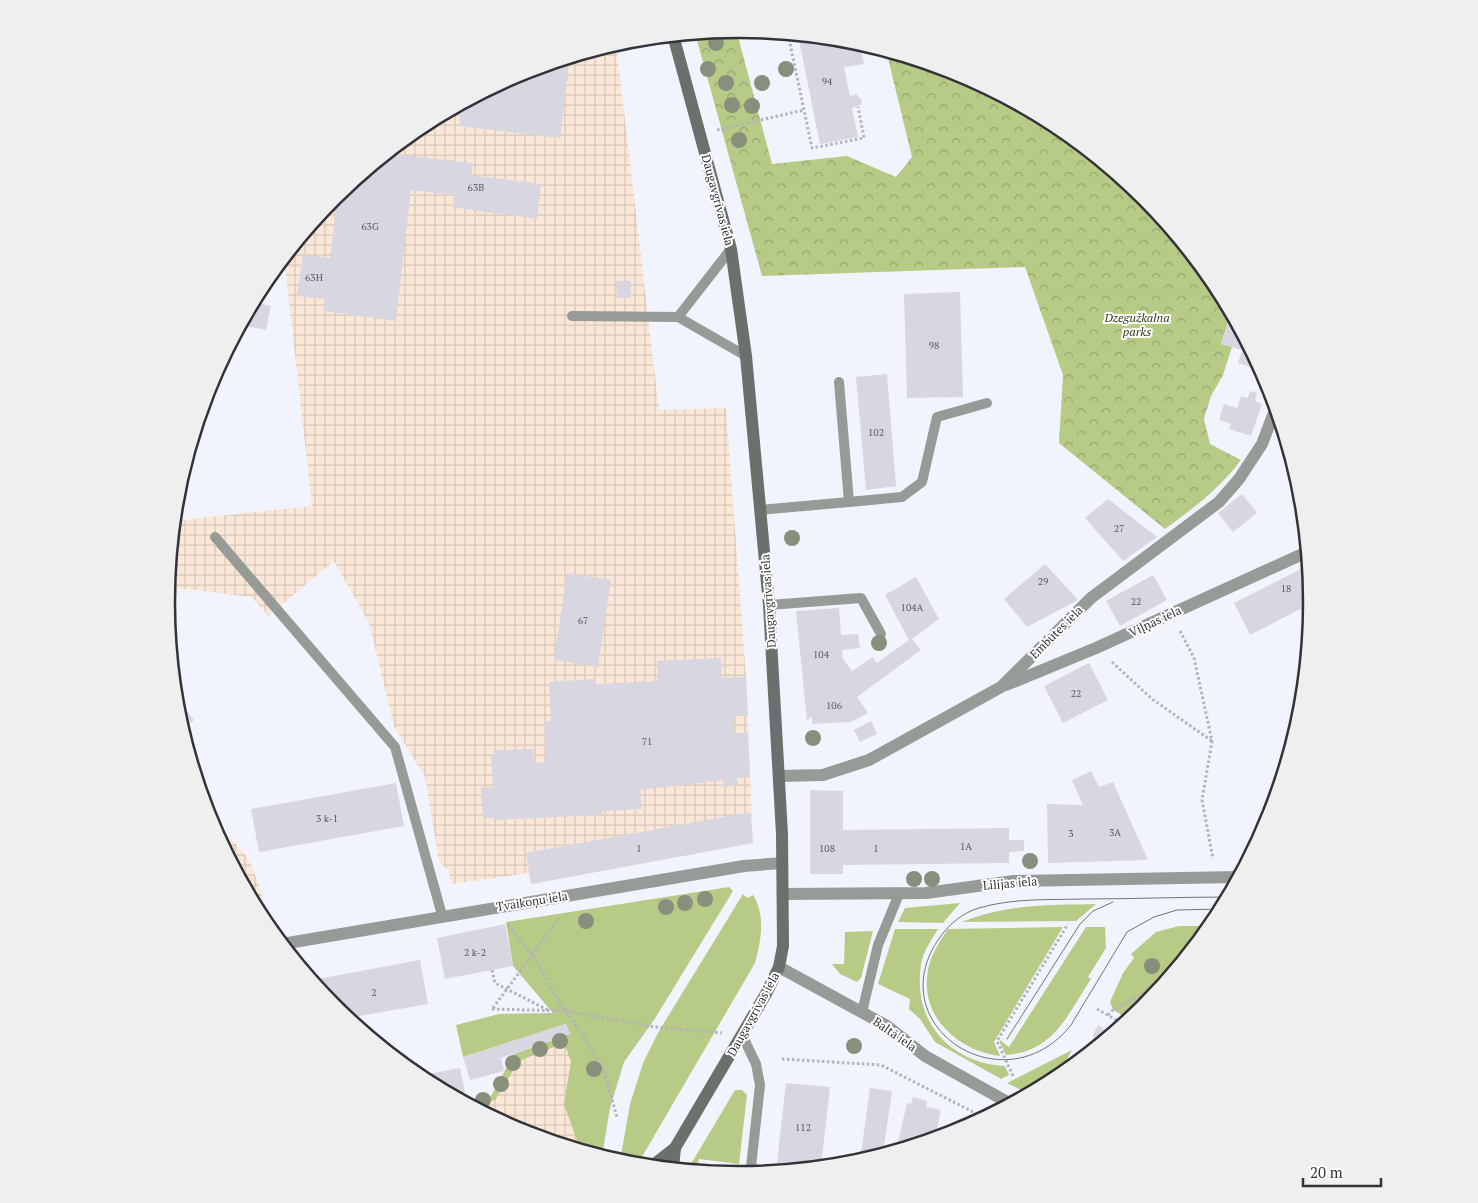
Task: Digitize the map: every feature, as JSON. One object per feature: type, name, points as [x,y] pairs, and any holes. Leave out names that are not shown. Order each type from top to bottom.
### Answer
[{"type":"main road","name":"Daugavgrīvas iela","points":[[660,1160],[675,1148],[742,1035],[779,967],[784,931],[780,776],[770,605],[746,356],[731,249],[675,41]]},
{"type":"main road","name":"Daugavgrīvas iela","points":[[674,1162],[675,1148]]},
{"type":"street","name":"Embūtes iela","points":[[780,776],[823,775],[869,760],[1001,687],[1091,598],[1219,502],[1239,479],[1262,444],[1272,417]]},
{"type":"street","name":"Viļņas iela","points":[[1001,687],[1096,648],[1301,555]]},
{"type":"street","name":"Tvaikoņu iela","points":[[290,943],[442,915],[744,866],[782,863]]},
{"type":"street","name":"Lilijas iela","points":[[783,894],[926,893],[1014,881],[1231,877]]},
{"type":"street","name":"Baltā iela","points":[[779,967],[887,1026],[925,1056],[1003,1099]]},
{"type":"lane","points":[[678,317],[731,249]]},
{"type":"lane","points":[[572,316],[678,317],[746,356]]},
{"type":"lane","points":[[839,382],[849,502]]},
{"type":"lane","points":[[760,510],[902,497],[922,482],[937,417],[987,403]]},
{"type":"lane","points":[[215,537],[395,747],[442,915]]},
{"type":"lane","points":[[770,605],[861,598],[881,634]]},
{"type":"lane","points":[[862,1012],[878,945],[899,894]]},
{"type":"lane","points":[[742,1035],[756,1064],[760,1085],[751,1165]]},
{"type":"path","points":[[789,40],[812,148],[864,138],[858,107]]},
{"type":"path","points":[[718,130],[804,110]]},
{"type":"path","points":[[1171,614],[1194,658],[1212,741],[1202,800],[1216,877]]},
{"type":"path","points":[[1096,648],[1152,699],[1212,741]]},
{"type":"path","points":[[566,911],[548,931],[533,956],[492,1009],[566,1011],[656,1027],[742,1035]]},
{"type":"path","points":[[506,920],[511,931],[533,956],[566,1011],[584,1036],[604,1072],[617,1117]]},
{"type":"path","points":[[1013,1076],[997,1041],[1068,924]]},
{"type":"path","points":[[492,970],[494,983],[548,1010]]},
{"type":"path","points":[[1108,1015],[1142,996]]},
{"type":"path","points":[[1097,1009],[1117,1020]]},
{"type":"path","points":[[782,1059],[881,1065],[975,1113]]},
{"type":"shaded area","points":[[617,51],[659,410],[726,408],[746,677],[753,843],[531,884],[529,873],[452,884],[449,871],[439,862],[425,777],[394,726],[369,623],[334,561],[268,616],[252,597],[175,588],[181,520],[312,506],[285,267],[315,230],[367,177],[426,133],[457,113],[523,80],[558,67]]},
{"type":"shaded area","points":[[225,833],[244,853],[252,866],[267,910],[233,851]]},
{"type":"shaded area","points":[[570,1034],[589,1145],[523,1123],[476,1100],[491,1096],[514,1054]]},
{"type":"green space","name":"Dzegužkalna parks","points":[[738,38],[772,164],[847,156],[896,177],[912,157],[888,58],[955,80],[1021,113],[1082,154],[1111,177],[1138,203],[1186,258],[1208,288],[1228,322],[1221,344],[1232,347],[1223,375],[1211,396],[1204,419],[1210,444],[1241,460],[1215,489],[1165,529],[1059,443],[1063,375],[1025,267],[762,276],[697,39]]},
{"type":"green space","points":[[729,887],[733,891],[654,1020],[624,1062],[610,1108],[603,1149],[577,1142],[564,1104],[571,1061],[564,1043],[519,1061],[495,1100],[483,1103],[476,1100],[491,1096],[514,1054],[570,1034],[566,1024],[463,1057],[456,1025],[499,1014],[553,1013],[513,966],[506,922]]},
{"type":"green space","points":[[743,894],[747,898],[753,895],[760,911],[761,920],[759,946],[755,963],[642,1157],[621,1153],[630,1104],[643,1063],[659,1031]]},
{"type":"green space","points":[[960,903],[943,923],[898,922],[905,908]]},
{"type":"green space","points":[[1096,904],[1076,921],[962,922],[978,916],[1011,909],[1044,905]]},
{"type":"green space","points":[[1179,926],[1200,926],[1163,973],[1122,1015],[1113,1010],[1110,1002],[1123,973],[1134,958],[1131,954],[1156,932]]},
{"type":"green space","points":[[1063,927],[994,1042],[1000,1056],[984,1053],[970,1047],[956,1039],[945,1028],[936,1016],[930,1002],[927,987],[931,959],[948,929]]},
{"type":"green space","points":[[1086,927],[1105,927],[1106,948],[1088,977],[1091,979],[1066,1018],[1048,1039],[1023,1052],[1006,1055],[1000,1040],[1009,1047]]},
{"type":"green space","points":[[895,929],[938,929],[922,960],[920,981],[922,1000],[928,1018],[937,1033],[950,1046],[966,1056],[984,1063],[1005,1066],[1009,1075],[1001,1079],[935,1042],[920,1019],[909,1009],[910,999],[878,984]]},
{"type":"green space","points":[[873,931],[861,978],[857,982],[840,974],[832,964],[844,964],[845,932]]},
{"type":"green space","points":[[1072,1050],[1067,1060],[1021,1090],[1007,1083]]},
{"type":"green space","points":[[735,1090],[742,1090],[747,1095],[739,1164],[699,1159],[698,1164],[691,1163]]},
{"type":"building","points":[[799,41],[861,51],[864,64],[844,67],[850,96],[856,94],[862,100],[861,105],[852,108],[858,137],[820,144]]},
{"type":"building","points":[[569,64],[560,138],[459,126],[460,111],[523,80]]},
{"type":"building","points":[[396,154],[473,163],[471,175],[541,184],[537,219],[453,207],[454,195],[411,190],[396,321],[323,311],[325,299],[297,296],[303,255],[330,258],[336,207],[367,177]]},
{"type":"building","points":[[616,281],[631,281],[631,298],[617,298]]},
{"type":"building","points":[[960,292],[963,397],[907,398],[904,294]]},
{"type":"building","points":[[263,300],[262,304],[271,306],[266,330],[247,326]]},
{"type":"building","points":[[1227,325],[1230,326],[1252,368],[1238,363],[1242,350],[1221,344]]},
{"type":"building","points":[[887,374],[896,486],[866,490],[856,377]]},
{"type":"building","points":[[1250,391],[1257,393],[1255,401],[1262,404],[1251,436],[1229,429],[1231,424],[1219,420],[1224,404],[1237,408],[1241,396],[1248,398]]},
{"type":"building","points":[[1242,494],[1257,513],[1233,532],[1218,513]]},
{"type":"building","points":[[1108,499],[1157,537],[1123,561],[1085,518]]},
{"type":"building","points":[[1045,564],[1078,600],[1027,627],[1004,599]]},
{"type":"building","points":[[1302,568],[1303,608],[1250,635],[1234,603]]},
{"type":"building","points":[[567,573],[611,580],[598,667],[554,660]]},
{"type":"building","points":[[1153,575],[1167,600],[1120,626],[1106,601]]},
{"type":"building","points":[[916,577],[939,619],[912,639],[921,650],[857,697],[868,713],[851,722],[812,724],[812,716],[807,721],[796,611],[839,608],[841,635],[858,634],[860,648],[842,650],[843,659],[852,671],[873,657],[877,663],[909,640],[885,595]]},
{"type":"building","points":[[721,658],[722,678],[746,677],[748,715],[734,716],[734,733],[748,733],[750,777],[737,778],[738,785],[724,787],[723,780],[640,790],[642,809],[602,811],[602,815],[494,820],[494,818],[483,818],[481,788],[493,787],[491,756],[498,750],[533,749],[534,763],[546,762],[544,721],[551,721],[549,682],[595,679],[595,684],[658,681],[657,661]]},
{"type":"building","points":[[1089,663],[1108,700],[1063,723],[1044,686]]},
{"type":"building","points":[[186,710],[194,720],[189,724]]},
{"type":"building","points":[[871,721],[877,734],[860,742],[854,730]]},
{"type":"building","points":[[1091,771],[1099,787],[1113,782],[1148,860],[1048,863],[1047,804],[1083,805],[1072,780]]},
{"type":"building","points":[[396,783],[404,826],[259,852],[251,809]]},
{"type":"building","points":[[810,790],[843,791],[843,830],[1009,828],[1009,840],[1024,840],[1024,851],[1009,852],[1009,863],[843,865],[843,874],[810,874]]},
{"type":"building","points":[[750,812],[753,843],[531,884],[526,853]]},
{"type":"building","points":[[505,924],[513,966],[445,979],[437,938]]},
{"type":"building","points":[[420,960],[428,1004],[357,1016],[320,979]]},
{"type":"building","points":[[566,1024],[570,1034],[501,1058],[504,1071],[470,1080],[463,1057]]},
{"type":"building","points":[[1098,1025],[1106,1030],[1092,1041]]},
{"type":"building","points":[[460,1068],[465,1093],[457,1090],[432,1074]]},
{"type":"building","points":[[786,1083],[830,1087],[822,1160],[777,1164]]},
{"type":"building","points":[[870,1088],[892,1091],[884,1146],[861,1152]]},
{"type":"building","points":[[913,1097],[927,1101],[926,1107],[941,1110],[937,1130],[898,1142],[907,1103],[911,1104]]},
{"type":"tram line","points":[[1212,909],[1177,910],[1154,917],[1127,932],[1071,1025],[1044,1049],[1014,1059],[985,1058],[958,1046],[937,1027],[925,1002],[924,972],[938,940],[956,920],[979,908],[1031,900],[1219,897]]},
{"type":"tram line","points":[[1007,1039],[1080,924],[1093,911],[1113,902]]}]
